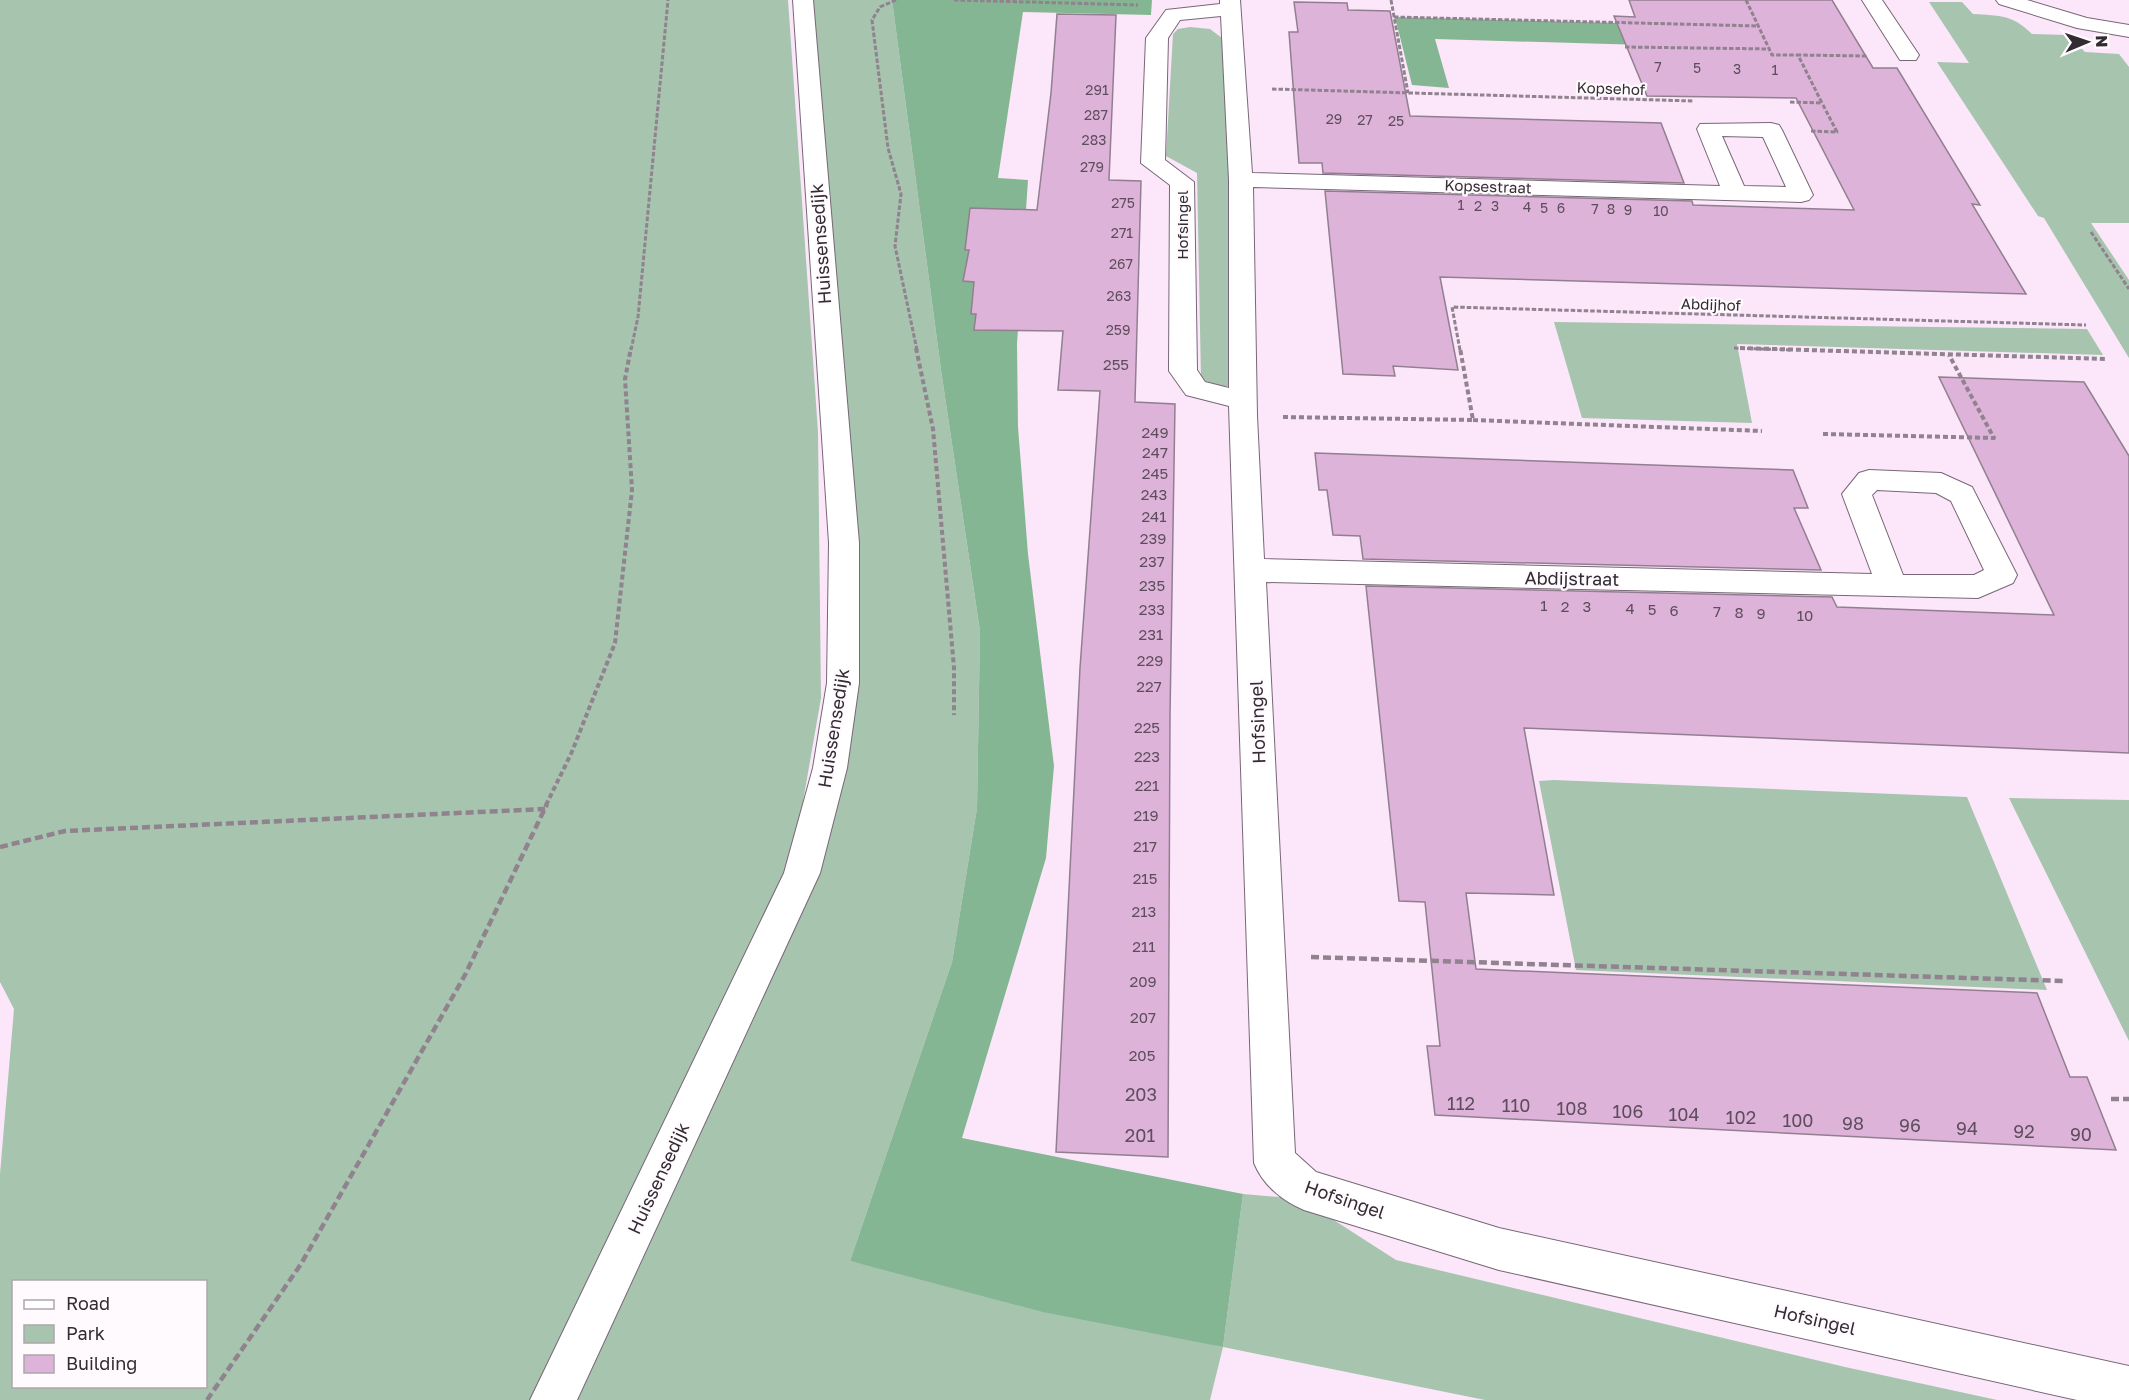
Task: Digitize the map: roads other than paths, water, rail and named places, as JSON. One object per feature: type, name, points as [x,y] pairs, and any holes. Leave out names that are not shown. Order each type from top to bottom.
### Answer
[{"type":"street","name":"Huissensedijk","points":[[553,1400],[802,873],[830,768],[843,683],[844,543],[803,0]]},
{"type":"street","points":[[1872,0],[1908,55]]},
{"type":"street","points":[[2006,0],[2084,24],[2127,33]]},
{"type":"street","points":[[2033,0],[2050,13]]},
{"type":"street","name":"Hofsingel","points":[[1244,408],[1196,389],[1183,371],[1182,182],[1153,163],[1157,38],[1173,14],[1230,4],[1241,180],[1244,408],[1275,1163],[1304,1189],[1499,1249],[2129,1389]]},
{"type":"street","name":"Kopsestraat","points":[[1241,180],[1735,193]]},
{"type":"street","name":"Abdijstraat","points":[[1251,570],[1892,586],[1978,587],[2002,575],[1962,494],[1941,483],[1869,480],[1857,494],[1892,586]]}]
